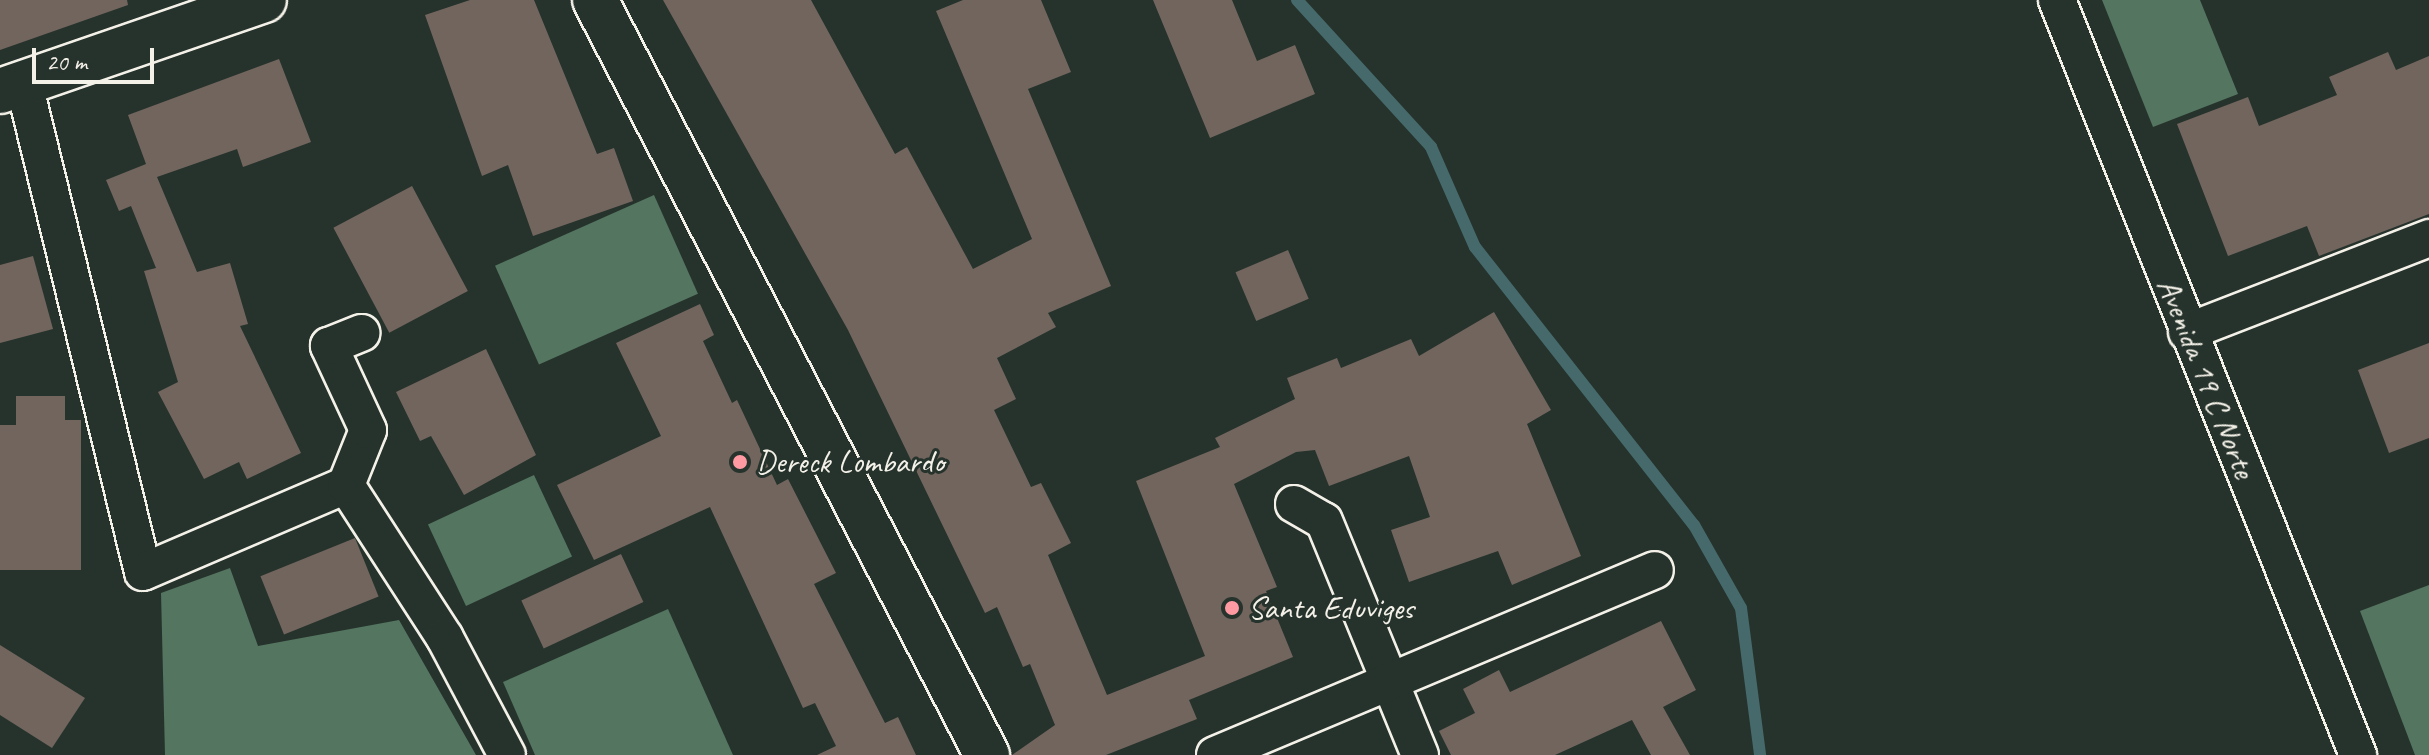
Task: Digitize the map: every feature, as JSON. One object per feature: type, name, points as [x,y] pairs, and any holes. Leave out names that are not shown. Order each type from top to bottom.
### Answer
[{"type":"street","points":[[264,0],[186,12],[12,88],[143,572],[346,485],[368,430],[329,346],[362,333]]},
{"type":"street","points":[[595,0],[987,755]]},
{"type":"street","name":"Avenida 19 C Norte","points":[[2057,0],[2358,755]]},
{"type":"street","points":[[2187,332],[2429,238]]},
{"type":"street","points":[[346,485],[445,638],[507,755]]},
{"type":"street","points":[[1294,504],[1324,521],[1386,683],[1420,755]]},
{"type":"street","points":[[1215,755],[1655,570]]},
{"type":"green space","points":[[2102,0],[2200,0],[2238,94],[2153,127]]},
{"type":"green space","points":[[654,195],[698,294],[539,364],[495,266]]},
{"type":"green space","points":[[534,475],[572,557],[466,606],[428,524]]},
{"type":"green space","points":[[230,568],[258,646],[399,620],[476,755],[165,755],[161,593]]},
{"type":"green space","points":[[2429,585],[2429,755],[2415,755],[2360,611]]},
{"type":"green space","points":[[668,609],[733,755],[535,755],[503,682]]},
{"type":"building","points":[[0,0],[127,0],[128,5],[0,50]]},
{"type":"building","points":[[470,0],[534,0],[597,154],[614,148],[633,201],[533,236],[508,165],[482,176],[425,15]]},
{"type":"building","points":[[663,0],[811,0],[895,154],[907,147],[973,269],[1032,239],[936,11],[963,0],[1041,0],[1071,72],[1028,89],[1111,286],[1048,313],[1056,327],[997,358],[1016,399],[994,410],[1031,487],[1041,483],[1071,543],[1048,555],[1107,695],[1205,656],[1136,481],[1220,447],[1215,438],[1295,399],[1287,378],[1337,358],[1341,368],[1411,339],[1419,356],[1494,312],[1551,410],[1527,424],[1581,556],[1512,585],[1498,551],[1409,582],[1391,530],[1430,517],[1409,456],[1329,486],[1315,450],[1296,452],[1234,484],[1277,587],[1266,591],[1293,657],[1189,700],[1197,719],[1106,755],[1012,755],[1055,725],[1030,664],[1023,667],[997,607],[985,613],[848,330]]},
{"type":"building","points":[[1153,0],[1232,0],[1257,61],[1295,45],[1315,94],[1210,138]]},
{"type":"building","points":[[2388,52],[2396,70],[2429,56],[2429,214],[2319,256],[2307,226],[2228,256],[2177,124],[2248,97],[2259,126],[2337,95],[2329,77]]},
{"type":"building","points":[[279,59],[311,142],[243,167],[237,149],[157,177],[197,272],[230,263],[248,324],[240,326],[301,453],[247,479],[239,462],[204,479],[158,392],[178,382],[144,271],[156,268],[131,206],[119,211],[106,180],[146,164],[128,115]]},
{"type":"building","points":[[412,186],[468,291],[389,333],[333,228]]},
{"type":"building","points":[[1288,250],[1309,299],[1256,321],[1236,272]]},
{"type":"building","points":[[33,256],[53,329],[0,343],[0,265]]},
{"type":"building","points":[[700,304],[714,335],[703,341],[732,403],[737,400],[777,485],[788,479],[836,573],[814,584],[885,723],[898,717],[916,755],[817,755],[836,746],[815,703],[803,708],[710,507],[594,560],[557,485],[661,436],[616,343]]},
{"type":"building","points":[[2429,343],[2429,438],[2389,453],[2358,370]]},
{"type":"building","points":[[486,349],[536,455],[464,495],[431,436],[420,441],[396,392]]},
{"type":"building","points":[[16,396],[65,396],[65,420],[81,420],[81,570],[0,570],[0,425],[16,425]]},
{"type":"building","points":[[355,538],[379,596],[284,635],[260,576]]},
{"type":"building","points":[[621,554],[643,602],[544,649],[521,600]]},
{"type":"building","points":[[1661,621],[1696,690],[1663,707],[1690,755],[1651,755],[1632,720],[1555,755],[1451,755],[1439,731],[1475,713],[1463,689],[1499,670],[1510,692]]},
{"type":"building","points":[[0,645],[85,698],[52,748],[0,715]]},
{"type":"waterway","points":[[1297,0],[1431,147],[1475,247],[1694,525],[1741,608],[1760,755]]},
{"type":"place","name":"Dereck Lombardo","points":[[740,462]]},
{"type":"place","name":"Santa Eduviges","points":[[1232,608]]}]
